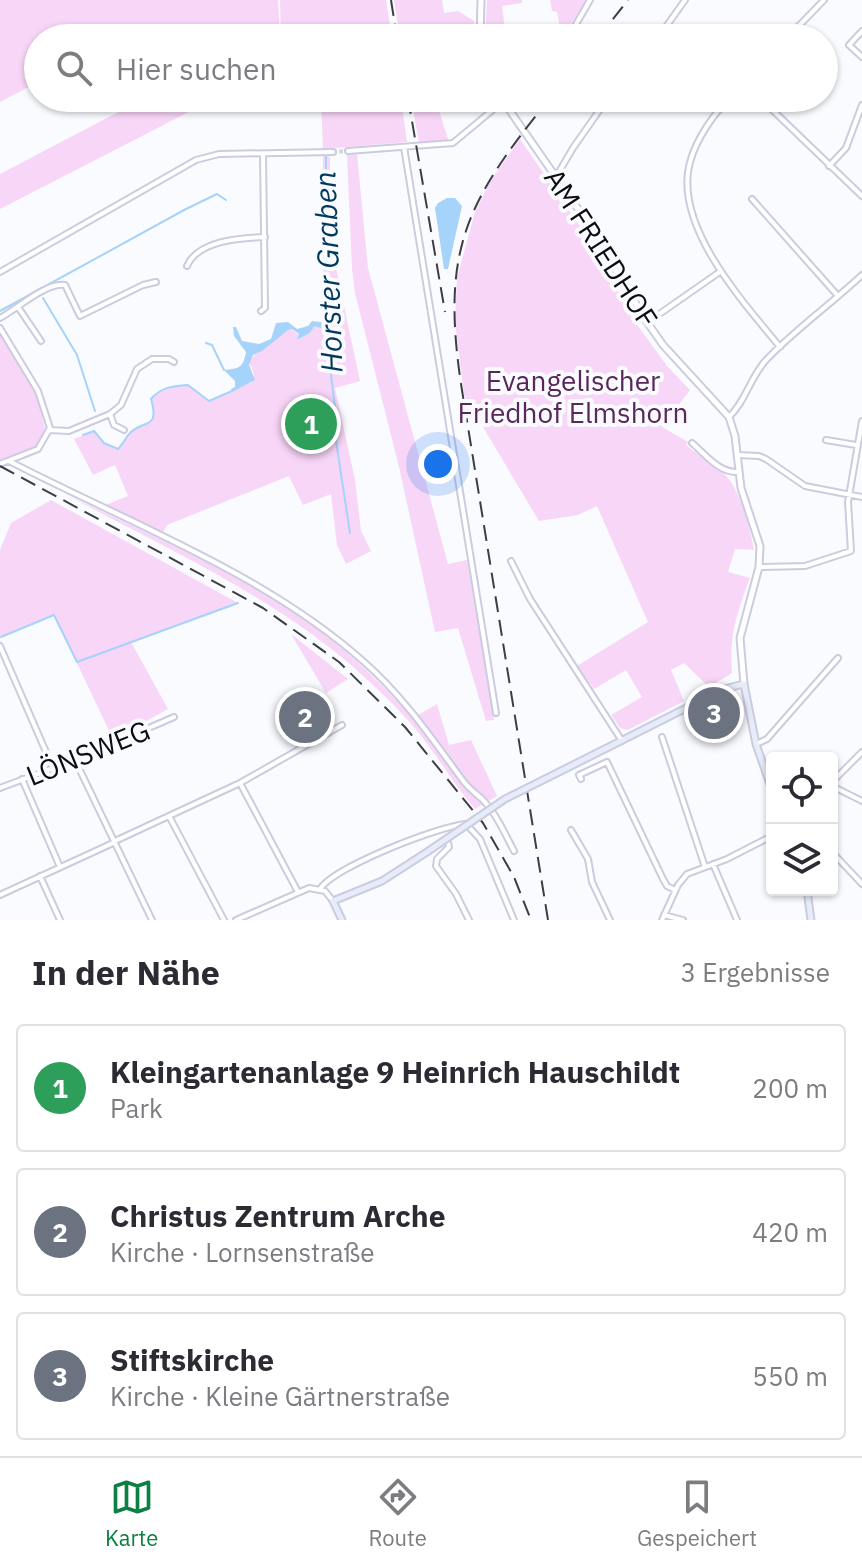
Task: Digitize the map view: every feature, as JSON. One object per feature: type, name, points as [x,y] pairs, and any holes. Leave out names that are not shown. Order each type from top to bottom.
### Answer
[{"type":"main road","points":[[342,920],[333,901],[382,881],[505,799],[724,689],[744,684],[756,744],[766,773]]},
{"type":"main road","points":[[808,896],[811,920]]},
{"type":"street","points":[[480,24],[481,0]]},
{"type":"street","points":[[576,24],[590,0]]},
{"type":"street","points":[[668,24],[685,0]]},
{"type":"street","points":[[801,24],[824,0]]},
{"type":"street","points":[[862,31],[849,45],[862,57]]},
{"type":"street","points":[[829,166],[846,148],[862,105]]},
{"type":"street","points":[[348,151],[453,143],[489,112]]},
{"type":"street","name":"AM FRIEDHOF","points":[[513,112],[592,229],[663,345],[729,417],[741,488],[758,534],[759,567],[740,638],[744,684]]},
{"type":"street","points":[[556,177],[598,112]]},
{"type":"street","points":[[719,112],[701,136],[688,175],[692,213],[721,271],[780,347]]},
{"type":"street","points":[[774,112],[862,196]]},
{"type":"street","points":[[404,147],[496,713]]},
{"type":"street","points":[[0,272],[196,160],[219,154],[333,152]]},
{"type":"street","points":[[261,311],[265,308],[263,154]]},
{"type":"street","points":[[752,199],[838,296]]},
{"type":"street","points":[[187,266],[191,258],[224,240],[265,237]]},
{"type":"street","points":[[647,322],[721,271]]},
{"type":"street","points":[[729,417],[739,407],[757,370],[862,275]]},
{"type":"street","points":[[0,318],[21,303],[61,284],[65,285],[80,316],[143,285],[156,282]]},
{"type":"street","points":[[18,307],[41,341]]},
{"type":"street","points":[[0,328],[38,391],[50,430],[38,449],[0,464]]},
{"type":"street","points":[[50,430],[69,431],[110,414],[121,405],[137,369],[152,359],[174,362]]},
{"type":"street","points":[[110,414],[114,425],[124,430]]},
{"type":"street","points":[[759,567],[805,566],[851,551],[849,495],[862,421]]},
{"type":"street","points":[[826,440],[856,445]]},
{"type":"street","points":[[692,443],[721,469],[729,473],[738,472]]},
{"type":"street","points":[[737,455],[759,456],[805,486],[862,497]]},
{"type":"street","points":[[9,461],[243,578],[330,633],[378,675],[409,709],[468,789],[483,800],[514,851]]},
{"type":"street","points":[[511,561],[530,599],[591,696],[601,704],[622,741]]},
{"type":"street","points":[[0,646],[53,768]]},
{"type":"street","points":[[756,744],[767,739],[838,658]]},
{"type":"street","name":"LÖNSWEG","points":[[0,788],[75,760],[174,717]]},
{"type":"street","points":[[0,895],[240,783],[342,725]]},
{"type":"street","points":[[662,737],[705,867]]},
{"type":"street","points":[[838,778],[862,752]]},
{"type":"street","points":[[75,760],[152,920]]},
{"type":"street","points":[[581,779],[579,775],[607,762],[663,879],[667,886],[675,890]]},
{"type":"street","points":[[22,779],[60,867]]},
{"type":"street","points":[[240,783],[298,892]]},
{"type":"street","points":[[838,787],[862,801]]},
{"type":"street","points":[[169,816],[224,920]]},
{"type":"street","points":[[430,836],[442,828],[466,824],[480,839],[514,920]]},
{"type":"street","points":[[445,837],[451,827]]},
{"type":"street","points":[[571,830],[588,859],[592,882],[610,920]]},
{"type":"street","points":[[320,889],[332,876],[408,840],[445,837],[450,842],[449,847],[437,859],[437,869],[456,894],[469,920]]},
{"type":"street","points":[[683,920],[663,918],[675,890],[687,874],[766,839]]},
{"type":"street","points":[[838,858],[862,884]]},
{"type":"street","points":[[713,864],[737,920]]},
{"type":"street","points":[[40,876],[60,920]]},
{"type":"street","points":[[236,920],[309,888],[328,893],[333,901]]},
{"type":"green space","points":[[0,0],[278,0],[279,24],[24,24],[24,89],[0,102]]},
{"type":"green space","points":[[280,0],[386,0],[390,24],[281,24]]},
{"type":"green space","points":[[394,0],[442,0],[444,13],[458,11],[474,24],[398,24]]},
{"type":"green space","points":[[487,0],[522,0],[522,3],[502,6],[504,24],[486,24]]},
{"type":"green space","points":[[550,0],[586,0],[571,24],[559,24],[557,12],[552,11]]},
{"type":"green space","points":[[118,112],[189,112],[0,209],[0,174]]},
{"type":"green space","points":[[321,112],[403,112],[407,142],[323,149]]},
{"type":"green space","points":[[413,112],[439,112],[449,142],[419,143]]},
{"type":"green space","name":"Evangelischer Friedhof Elmshorn","points":[[520,139],[597,251],[635,322],[667,366],[690,390],[662,427],[688,442],[686,445],[718,468],[732,483],[748,522],[754,550],[735,549],[728,572],[750,578],[735,624],[732,673],[709,687],[684,663],[671,670],[684,701],[628,730],[620,728],[611,715],[642,697],[626,670],[594,689],[577,666],[648,622],[597,506],[578,515],[539,521],[464,395],[455,322],[457,278],[475,212],[491,180]]},
{"type":"green space","points":[[357,154],[368,268],[448,564],[467,560],[494,720],[486,721],[458,628],[435,632],[399,467],[355,293],[347,155]]},
{"type":"green space","points":[[323,155],[330,157],[331,245],[360,381],[335,388],[355,480],[361,531],[371,551],[346,564],[337,545],[331,494],[303,505],[289,476],[167,525],[163,532],[103,506],[128,496],[115,465],[93,475],[74,439],[94,431],[104,443],[119,449],[131,432],[152,420],[151,399],[159,392],[188,385],[209,401],[252,382],[254,374],[249,362],[279,336],[291,329],[299,335],[298,340],[310,333],[317,322],[322,322]]},
{"type":"green space","points":[[0,332],[36,392],[45,429],[37,446],[0,462]]},
{"type":"green space","points":[[65,494],[214,566],[299,616],[359,663],[413,718],[437,704],[449,745],[471,740],[497,796],[475,809],[398,709],[328,646],[293,621],[219,575]]},
{"type":"green space","points":[[51,500],[238,603],[131,642],[168,709],[113,739],[54,615],[1,637],[0,634],[0,550],[11,523]]},
{"type":"green space","points":[[291,634],[348,679],[326,693]]},
{"type":"water","points":[[447,198],[455,198],[462,206],[448,269],[444,269],[435,208]]},
{"type":"water","points":[[312,321],[317,322],[310,333],[297,340],[299,334],[288,330],[253,355],[249,365],[255,380],[232,392],[235,381],[224,370],[241,365],[246,352],[234,336],[233,327],[236,327],[242,341],[259,344],[271,339],[276,323],[288,322],[297,329],[308,326]]},
{"type":"waterway","name":"Horster Graben","points":[[326,155],[325,326],[336,441],[350,533]]},
{"type":"waterway","points":[[0,311],[186,209],[217,194],[226,200]]},
{"type":"waterway","points":[[43,298],[77,355],[95,411]]},
{"type":"waterway","points":[[316,324],[325,326]]},
{"type":"waterway","points":[[206,343],[212,345],[224,370]]},
{"type":"waterway","points":[[83,435],[94,431],[104,443],[118,449],[130,433],[152,420],[151,399],[163,390],[188,385],[209,401],[232,391]]},
{"type":"waterway","points":[[1,637],[54,615],[77,662],[238,603]]},
{"type":"tunnel","points":[[333,152],[348,151]]},
{"type":"railway","points":[[391,0],[395,24]]},
{"type":"railway","points":[[609,24],[628,0]]},
{"type":"railway","points":[[410,112],[445,312]]},
{"type":"railway","points":[[539,112],[498,168],[466,229],[458,262],[455,297],[461,384],[548,920]]},
{"type":"railway","points":[[0,466],[263,608],[339,662],[405,727],[483,823],[514,877],[531,920]]},
{"type":"place","name":"Kleingartenanlage 9 Heinrich Hauschildt","points":[[311,424]]},
{"type":"place","name":"Stiftskirche","points":[[714,713]]},
{"type":"place","name":"Christus Zentrum Arche","points":[[305,717]]}]
